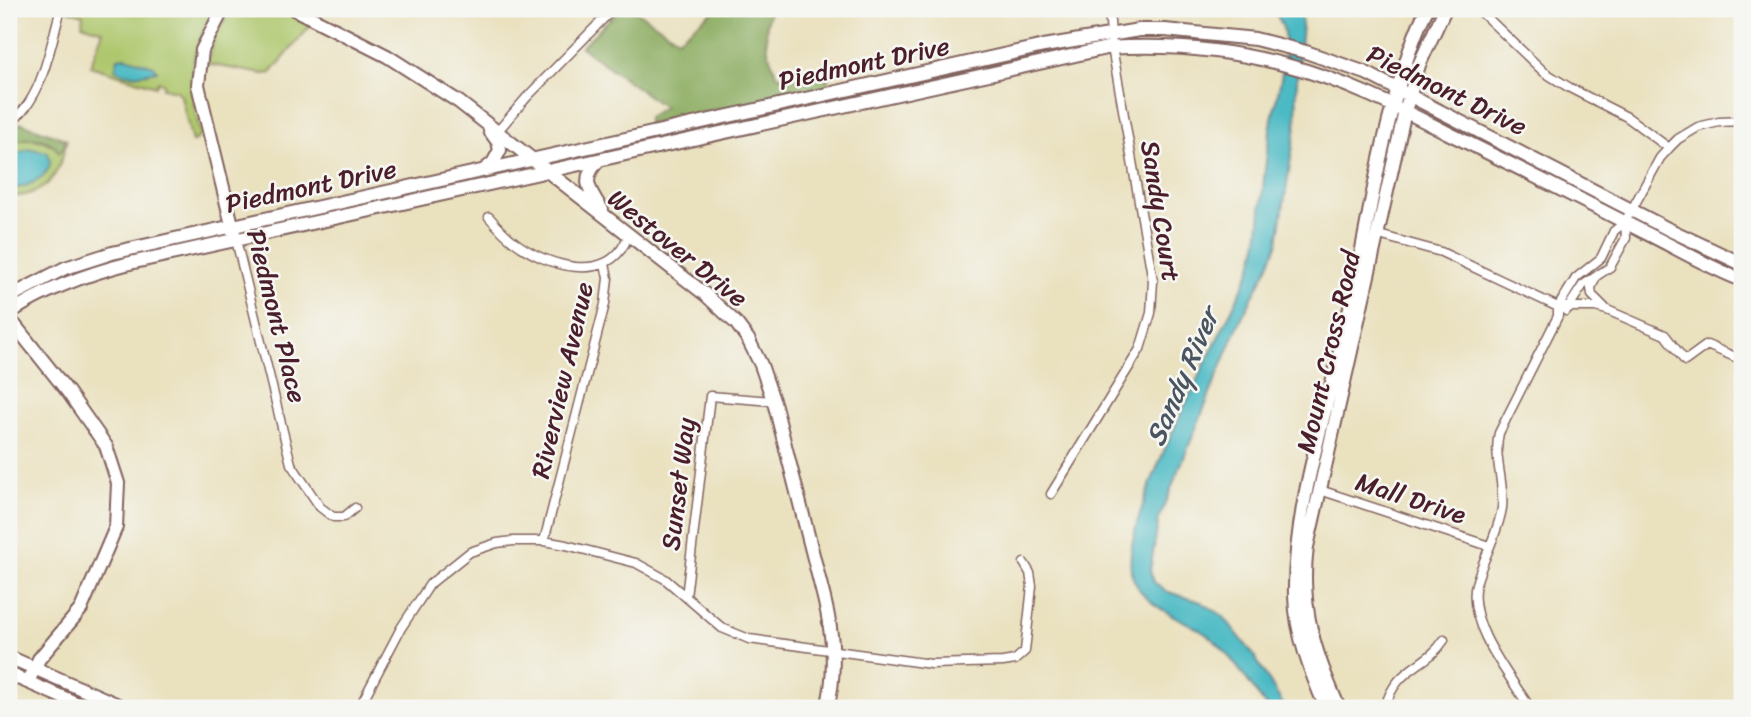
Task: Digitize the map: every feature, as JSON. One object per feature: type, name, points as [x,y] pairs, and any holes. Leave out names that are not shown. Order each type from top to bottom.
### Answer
[{"type":"main road","name":"Piedmont Place","points":[[223,9],[202,50],[198,85],[236,240]]},
{"type":"main road","name":"Westover Drive","points":[[294,9],[405,67],[459,102],[706,295],[736,323],[756,353],[773,401],[831,627],[833,677],[828,708]]},
{"type":"main road","name":"Mount Cross Road","points":[[1326,708],[1309,665],[1295,598],[1299,528],[1348,320],[1371,196],[1404,92],[1414,36],[1426,9]]},
{"type":"main road","name":"Mount Cross Road","points":[[1404,92],[1445,9]]},
{"type":"main road","name":"Piedmont Drive","points":[[9,316],[41,294],[118,266],[1112,41],[1139,30],[1225,35],[1278,44],[1366,73],[1742,264]]},
{"type":"main road","name":"Piedmont Drive","points":[[9,297],[82,261],[1044,46],[1112,41],[1230,53],[1286,65],[1331,79],[1496,155],[1742,280]]},
{"type":"main road","name":"Mount Cross Road","points":[[1339,708],[1316,651],[1306,608],[1304,568],[1379,235],[1399,109]]},
{"type":"main road","points":[[482,171],[493,163],[500,150],[498,142],[484,122]]},
{"type":"main road","points":[[600,159],[589,174],[589,190],[610,222]]},
{"type":"main road","points":[[9,316],[68,391],[106,446],[118,483],[116,527],[81,609],[34,668],[28,682]]},
{"type":"main road","points":[[9,657],[125,708]]},
{"type":"main road","points":[[9,674],[87,708]]},
{"type":"street","points":[[9,122],[24,111],[36,91],[61,9]]},
{"type":"street","points":[[497,132],[527,97],[613,9]]},
{"type":"street","name":"Sandy Court","points":[[1051,494],[1140,349],[1151,313],[1153,281],[1112,41],[1109,9]]},
{"type":"street","points":[[1478,9],[1544,72],[1627,117],[1669,148]]},
{"type":"street","points":[[1531,708],[1484,634],[1477,617],[1475,587],[1502,506],[1497,453],[1499,433],[1573,281],[1597,262],[1614,231],[1625,222],[1660,159],[1678,139],[1698,127],[1719,122],[1742,121]]},
{"type":"street","points":[[489,216],[513,241],[538,256],[570,266],[605,264]]},
{"type":"street","points":[[1570,308],[1582,286],[1608,269],[1615,259],[1626,238],[1625,222]]},
{"type":"street","points":[[1379,235],[1441,252],[1558,312],[1570,308],[1591,307],[1607,310],[1665,335],[1685,361],[1707,345],[1742,360]]},
{"type":"street","name":"Riverview Avenue","points":[[544,541],[605,304],[608,278],[605,264],[621,252],[628,236]]},
{"type":"street","name":"Piedmont Place","points":[[236,240],[291,464],[320,508],[333,517],[344,517],[355,508]]},
{"type":"street","points":[[1595,278],[1591,288],[1592,295],[1607,310]]},
{"type":"street","name":"Sunset Way","points":[[686,597],[710,396],[773,401]]},
{"type":"street","name":"Mall Drive","points":[[1320,490],[1489,546]]},
{"type":"street","points":[[359,708],[421,595],[439,575],[470,552],[483,547],[513,541],[544,541],[636,563],[659,575],[722,628],[737,635],[833,652],[932,664],[1015,660],[1021,656],[1027,646],[1032,586],[1030,573],[1024,563]]},
{"type":"street","points":[[1385,708],[1391,691],[1402,676],[1444,640]]},
{"type":"green space","points":[[66,9],[214,9],[199,42],[192,71],[193,100],[201,136],[192,142],[181,96],[177,91],[163,88],[164,84],[158,81],[156,86],[90,66],[103,31],[82,24],[83,15]]},
{"type":"green space","points":[[231,9],[278,9],[311,25],[271,73],[263,74],[207,64],[215,36]]},
{"type":"green space","points":[[620,9],[633,9],[678,39],[716,9],[770,9],[767,42],[777,75],[785,78],[821,74],[829,80],[826,87],[648,124],[648,117],[664,107],[581,47]]},
{"type":"green space","points":[[21,123],[65,139],[64,147],[59,153],[55,147],[43,140],[29,139],[9,143],[9,128]]},
{"type":"green space","points":[[25,138],[44,141],[57,148],[67,140],[56,173],[50,181],[34,192],[9,197],[9,143]]},
{"type":"water","points":[[1270,9],[1300,9],[1302,25],[1296,126],[1278,242],[1240,321],[1159,518],[1150,570],[1154,582],[1165,591],[1201,602],[1223,616],[1253,654],[1285,708],[1267,708],[1219,645],[1209,636],[1149,600],[1133,578],[1131,553],[1139,517],[1154,474],[1250,271],[1255,253],[1269,139],[1285,42],[1279,19]]},
{"type":"water","points":[[126,57],[154,66],[157,71],[130,74],[115,69],[118,58]]},
{"type":"water","points":[[31,149],[47,152],[49,166],[40,178],[32,183],[9,188],[9,155]]},
{"type":"water label","name":"Sandy River","points":[[1182,377]]}]
